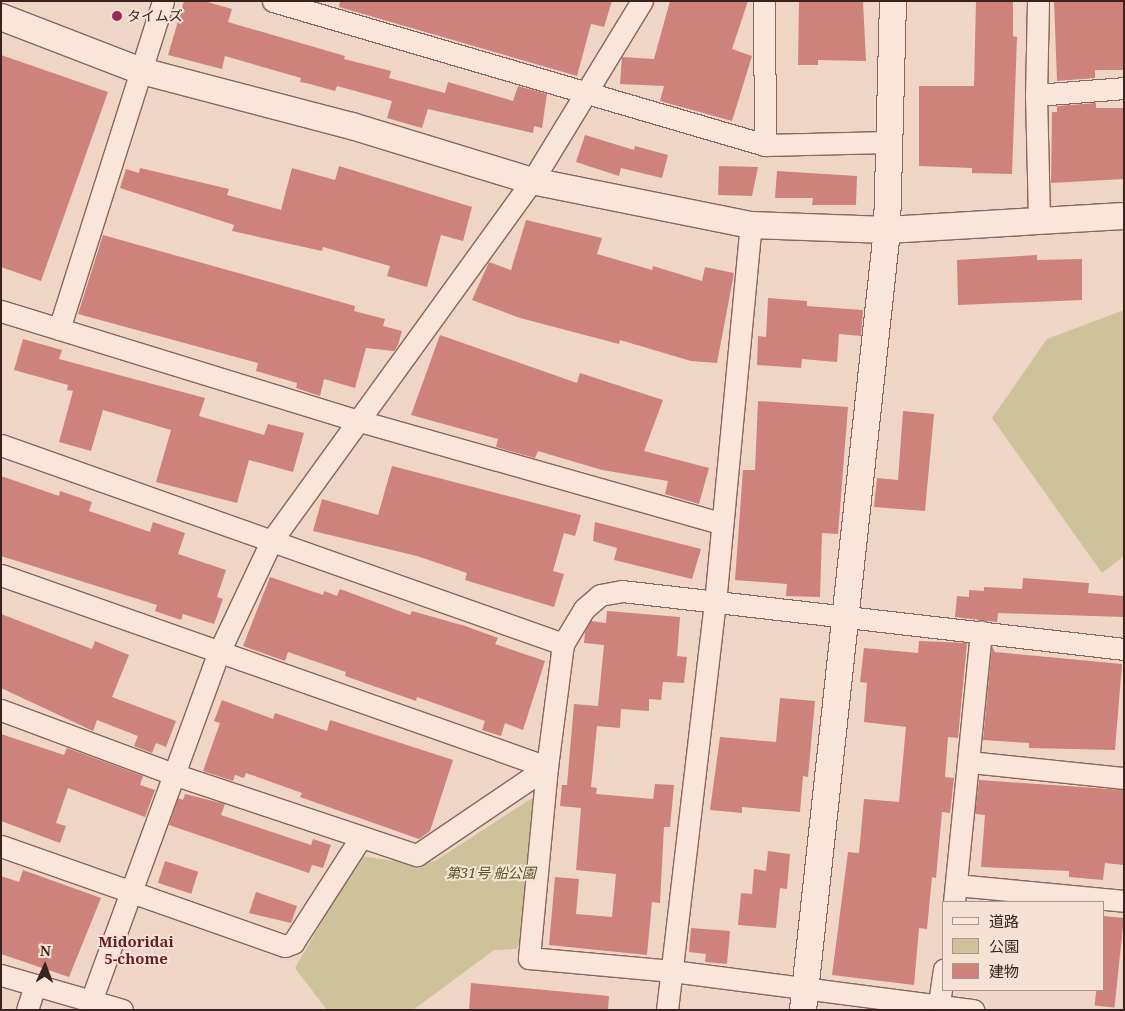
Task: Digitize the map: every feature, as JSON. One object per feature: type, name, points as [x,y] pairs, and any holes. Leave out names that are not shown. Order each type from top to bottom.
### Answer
[{"type":"street","points":[[59,329],[138,70],[163,1]]},
{"type":"street","points":[[273,1],[764,145],[888,142]]},
{"type":"street","points":[[91,1001],[176,775],[218,654],[272,540],[356,420],[532,181],[642,1]]},
{"type":"street","points":[[764,1],[764,145]]},
{"type":"street","points":[[804,998],[887,230],[893,1]]},
{"type":"street","points":[[1038,1],[1036,95],[1039,222]]},
{"type":"street","points":[[1,17],[138,70],[352,126],[532,181],[751,225],[887,230],[1124,216]]},
{"type":"street","points":[[1036,95],[1124,88]]},
{"type":"street","points":[[667,1010],[715,603],[720,523],[751,225]]},
{"type":"street","points":[[1,311],[356,420],[720,523]]},
{"type":"street","points":[[1,445],[563,644]]},
{"type":"street","points":[[1,575],[218,654],[547,767]]},
{"type":"street","points":[[973,1010],[804,998],[672,971],[529,958],[547,767],[563,644],[584,609],[600,595],[622,591],[715,603],[844,615],[1124,649]]},
{"type":"street","points":[[981,631],[955,894],[1124,901]]},
{"type":"street","points":[[1,710],[176,775],[417,855],[547,767]]},
{"type":"street","points":[[969,762],[1124,778]]},
{"type":"street","points":[[1,846],[285,946],[293,943],[361,837]]},
{"type":"street","points":[[1,975],[122,1010]]},
{"type":"street","points":[[938,1008],[942,982]]},
{"type":"street","points":[[27,1010],[35,985]]},
{"type":"green space","points":[[1124,310],[1124,556],[1102,573],[992,418],[1047,339]]},
{"type":"green space","name":"第31号 船公園","points":[[534,797],[524,938],[516,949],[494,950],[413,1010],[327,1010],[295,968],[360,856],[416,864],[435,861]]},
{"type":"building","points":[[184,1],[204,1],[232,9],[228,22],[345,56],[344,59],[391,71],[389,78],[445,93],[448,82],[513,101],[518,86],[547,94],[542,128],[534,126],[533,133],[428,109],[422,128],[387,118],[392,101],[337,86],[335,91],[300,82],[301,78],[225,56],[222,69],[168,55]]},
{"type":"building","points":[[340,1],[612,1],[604,27],[591,24],[577,76],[339,7]]},
{"type":"building","points":[[670,1],[748,1],[732,49],[752,56],[732,121],[660,101],[664,86],[620,84],[622,57],[654,59]]},
{"type":"building","points":[[799,1],[863,1],[866,61],[818,60],[818,65],[798,65]]},
{"type":"building","points":[[976,1],[1013,1],[1013,36],[1017,37],[1012,174],[972,173],[972,168],[919,166],[919,86],[974,86]]},
{"type":"building","points":[[1054,1],[1124,1],[1124,70],[1095,70],[1095,78],[1057,81]]},
{"type":"building","points":[[1,55],[108,92],[41,281],[1,267]]},
{"type":"building","points":[[1096,103],[1096,108],[1124,108],[1124,179],[1051,183],[1052,112],[1057,112],[1057,106]]},
{"type":"building","points":[[585,135],[634,150],[635,146],[668,155],[662,178],[621,168],[619,176],[576,162]]},
{"type":"building","points":[[339,166],[472,207],[463,241],[441,235],[427,287],[387,276],[390,266],[323,247],[322,251],[232,231],[234,225],[120,188],[126,169],[139,173],[140,168],[229,189],[227,195],[281,210],[292,168],[335,180]]},
{"type":"building","points":[[719,166],[758,167],[752,196],[718,195]]},
{"type":"building","points":[[777,171],[857,176],[856,205],[812,205],[813,198],[775,198]]},
{"type":"building","points":[[526,220],[602,238],[597,254],[652,270],[653,266],[702,281],[705,267],[734,273],[717,363],[691,361],[620,340],[619,344],[520,318],[472,300],[489,262],[511,270]]},
{"type":"building","points":[[103,235],[355,306],[354,311],[385,319],[383,326],[402,331],[398,345],[394,351],[366,348],[355,388],[324,379],[320,396],[296,388],[297,383],[256,371],[258,363],[78,314]]},
{"type":"building","points":[[1037,255],[1037,260],[1082,259],[1082,300],[958,305],[957,260]]},
{"type":"building","points":[[768,298],[807,301],[807,306],[863,310],[861,336],[839,334],[837,362],[802,359],[801,368],[757,365],[758,336],[766,337]]},
{"type":"building","points":[[440,335],[577,383],[580,373],[663,400],[644,451],[709,468],[699,504],[665,494],[668,481],[602,470],[538,451],[535,458],[496,447],[498,439],[411,415]]},
{"type":"building","points":[[23,339],[62,350],[59,359],[205,398],[199,416],[264,435],[268,424],[304,433],[293,472],[249,460],[237,503],[156,482],[171,430],[103,410],[91,451],[59,442],[73,391],[67,390],[68,385],[14,370]]},
{"type":"building","points":[[758,401],[848,407],[838,534],[822,533],[820,597],[786,596],[787,584],[735,580],[743,470],[755,470]]},
{"type":"building","points":[[903,411],[934,414],[925,511],[874,507],[877,478],[898,480]]},
{"type":"building","points":[[392,466],[581,515],[575,536],[564,533],[553,571],[564,574],[554,607],[465,580],[467,573],[417,556],[313,531],[322,499],[378,515]]},
{"type":"building","points":[[1,476],[59,496],[60,491],[92,502],[89,511],[150,532],[153,522],[185,533],[178,554],[226,570],[217,597],[223,599],[214,624],[183,614],[181,620],[155,611],[157,605],[1,556]]},
{"type":"building","points":[[595,522],[701,549],[692,579],[614,560],[617,548],[593,541]]},
{"type":"building","points":[[270,577],[323,595],[324,591],[337,596],[340,589],[410,615],[412,611],[465,626],[498,638],[495,644],[545,661],[523,730],[505,723],[501,736],[482,730],[485,721],[417,697],[416,701],[345,676],[346,672],[288,652],[285,661],[243,646]]},
{"type":"building","points":[[1023,578],[1089,583],[1088,593],[1124,596],[1124,617],[998,613],[997,622],[955,617],[957,596],[969,597],[969,590],[984,591],[984,587],[1022,589]]},
{"type":"building","points":[[607,611],[680,617],[677,656],[687,657],[684,683],[663,682],[661,700],[649,699],[649,711],[621,709],[620,728],[597,726],[591,787],[597,788],[596,794],[653,799],[655,784],[674,785],[670,827],[664,827],[660,903],[652,902],[647,955],[549,945],[555,877],[579,879],[576,914],[612,917],[616,874],[576,870],[581,808],[560,806],[562,785],[567,785],[574,704],[598,706],[604,645],[584,643],[585,632],[591,621],[606,623]]},
{"type":"building","points":[[1,614],[92,649],[95,641],[129,655],[112,697],[176,721],[166,747],[156,743],[152,753],[134,746],[138,736],[97,720],[93,731],[1,688]]},
{"type":"building","points":[[919,641],[967,643],[958,738],[948,737],[945,777],[954,778],[950,813],[942,812],[936,878],[932,877],[927,929],[919,928],[914,985],[832,975],[848,852],[859,853],[864,799],[899,802],[906,727],[864,722],[867,683],[860,682],[864,648],[918,653]]},
{"type":"building","points":[[992,646],[995,652],[1122,664],[1115,750],[1029,748],[1029,743],[983,740]]},
{"type":"building","points":[[780,698],[815,701],[808,777],[803,776],[800,812],[742,807],[742,813],[710,810],[720,737],[776,742]]},
{"type":"building","points":[[222,700],[273,719],[275,713],[327,731],[330,720],[453,760],[430,831],[419,839],[300,797],[302,793],[246,773],[244,778],[235,775],[233,781],[203,771],[220,723],[214,721]]},
{"type":"building","points":[[1,734],[64,755],[67,748],[143,776],[140,785],[155,790],[145,817],[68,788],[56,823],[66,826],[60,843],[1,821]]},
{"type":"building","points":[[979,780],[1124,790],[1124,865],[1105,863],[1103,880],[1069,877],[1069,871],[981,867],[985,815],[975,814]]},
{"type":"building","points":[[185,794],[225,804],[221,815],[311,845],[313,839],[331,845],[323,868],[312,865],[309,873],[169,825],[178,798],[183,800]]},
{"type":"building","points":[[768,851],[790,854],[787,889],[780,888],[776,928],[738,925],[741,893],[752,894],[754,869],[766,871]]},
{"type":"building","points":[[165,861],[198,872],[191,894],[158,883]]},
{"type":"building","points":[[23,870],[101,898],[69,977],[1,954],[1,876],[19,882]]},
{"type":"building","points":[[256,892],[297,906],[291,923],[249,913]]},
{"type":"building","points":[[1105,916],[1124,918],[1114,1008],[1095,1006],[1096,991],[1105,991]]},
{"type":"building","points":[[691,928],[730,931],[727,964],[705,962],[706,954],[689,952]]},
{"type":"building","points":[[471,983],[609,996],[608,1010],[469,1010]]},
{"type":"place","name":"タイムズ","points":[[117,16]]},
{"type":"district","name":"Midoridai 5-chome","points":[[136,950]]}]
